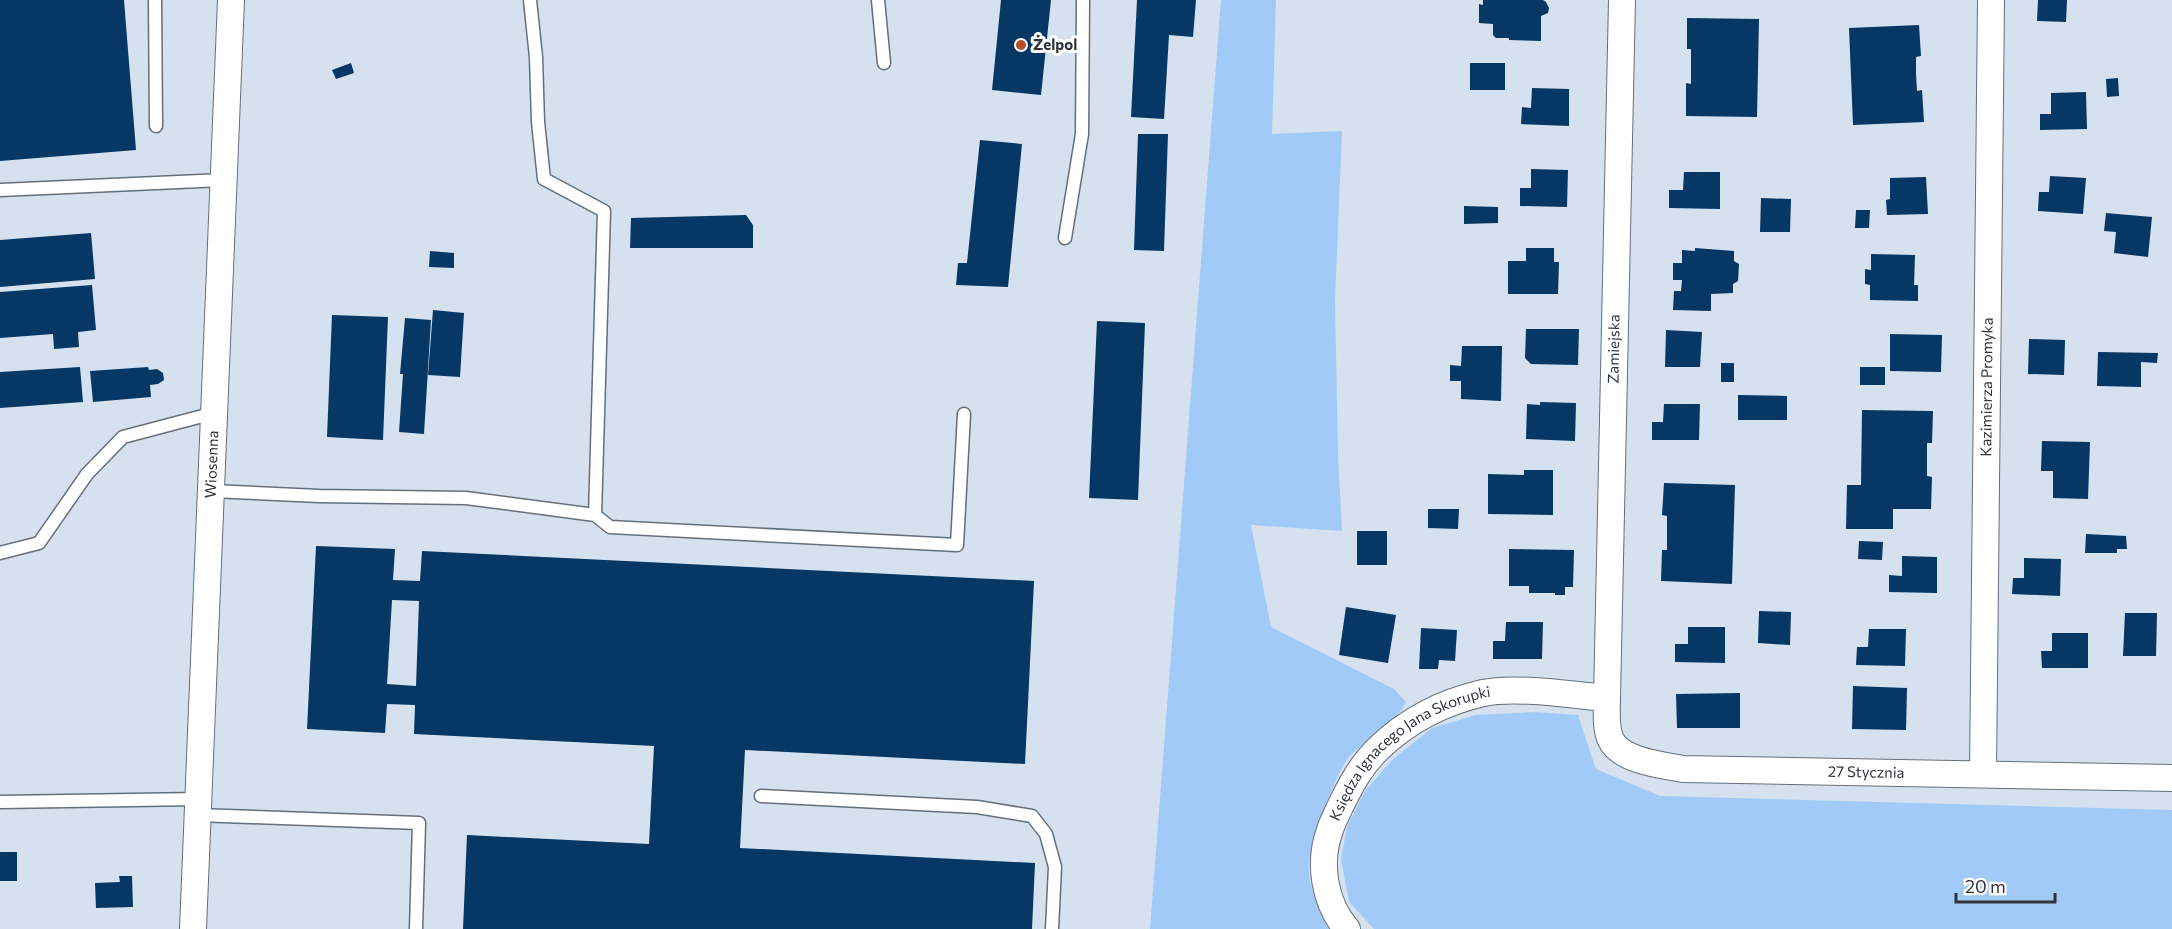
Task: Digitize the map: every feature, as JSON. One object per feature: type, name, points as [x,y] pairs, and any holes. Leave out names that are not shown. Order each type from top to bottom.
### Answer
[{"type":"street","name":"Wiosenna","points":[[193,929],[231,0]]},
{"type":"street","name":"Zamiejska","points":[[1607,698],[1622,0]]},
{"type":"street","name":"Kazimierza Promyka","points":[[1983,774],[1991,0]]},
{"type":"street","name":"Księdza Ignacego Jana Skorupki","points":[[1347,929],[1340,922],[1329,898],[1324,875],[1325,848],[1329,830],[1350,785],[1379,748],[1415,720],[1436,708],[1486,693],[1511,691],[1607,698]]},
{"type":"street","name":"27 Stycznia","points":[[1607,698],[1611,741],[1626,754],[1653,764],[1683,769],[2172,778]]},
{"type":"lane","points":[[155,0],[156,126]]},
{"type":"lane","points":[[530,0],[536,57],[537,122],[544,179],[604,211],[595,515]]},
{"type":"lane","points":[[878,0],[884,63]]},
{"type":"lane","points":[[1065,238],[1082,134],[1083,0]]},
{"type":"lane","points":[[0,190],[179,184],[223,180]]},
{"type":"lane","points":[[0,553],[39,543],[87,474],[123,437],[214,413]]},
{"type":"lane","points":[[211,491],[319,496],[466,498],[595,515],[610,527],[957,545],[964,414]]},
{"type":"lane","points":[[761,796],[976,807],[1032,816],[1046,834],[1055,867],[1052,929]]},
{"type":"lane","points":[[0,802],[198,807],[419,823],[416,929]]},
{"type":"shaded area","points":[[1221,0],[1276,0],[1272,134],[1342,131],[1335,300],[1342,531],[1251,525],[1271,627],[1394,689],[1406,702],[1388,725],[1350,756],[1337,777],[1324,809],[1310,857],[1309,875],[1316,900],[1329,929],[1150,929]]},
{"type":"shaded area","points":[[1536,712],[1578,715],[1596,769],[1660,796],[2172,810],[2172,929],[1374,929],[1349,902],[1341,859],[1347,827],[1365,791],[1392,760],[1432,728],[1476,715]]},
{"type":"building","points":[[0,0],[124,0],[136,150],[0,161]]},
{"type":"building","name":"Żelpol","points":[[1001,0],[1051,0],[1041,95],[992,90]]},
{"type":"building","points":[[1137,0],[1196,0],[1193,37],[1169,35],[1164,119],[1131,117]]},
{"type":"building","points":[[1483,0],[1543,0],[1546,2],[1549,8],[1548,13],[1541,16],[1541,41],[1496,38],[1493,35],[1493,24],[1479,23],[1479,4],[1483,5]]},
{"type":"building","points":[[2038,0],[2067,0],[2066,22],[2037,21]]},
{"type":"building","points":[[1687,18],[1759,19],[1757,117],[1686,116],[1686,83],[1691,84],[1691,49],[1687,49]]},
{"type":"building","points":[[1919,25],[1921,56],[1916,57],[1916,74],[1917,91],[1922,90],[1924,122],[1853,125],[1849,28]]},
{"type":"building","points":[[351,63],[354,73],[336,79],[332,70]]},
{"type":"building","points":[[1470,63],[1505,63],[1505,90],[1470,90]]},
{"type":"building","points":[[2118,78],[2119,96],[2107,97],[2106,79]]},
{"type":"building","points":[[1532,88],[1569,89],[1569,126],[1521,124],[1522,107],[1531,108]]},
{"type":"building","points":[[2086,92],[2087,129],[2040,130],[2040,114],[2051,114],[2051,93]]},
{"type":"building","points":[[1138,134],[1168,134],[1164,251],[1134,250]]},
{"type":"building","points":[[980,140],[1022,144],[1008,287],[956,285],[958,263],[967,263]]},
{"type":"building","points":[[1531,169],[1568,170],[1567,207],[1520,206],[1520,188],[1531,188]]},
{"type":"building","points":[[1684,172],[1720,172],[1720,209],[1669,208],[1669,190],[1683,190]]},
{"type":"building","points":[[2050,176],[2086,178],[2083,214],[2038,211],[2039,192],[2049,192]]},
{"type":"building","points":[[1926,177],[1928,214],[1887,215],[1886,200],[1890,199],[1890,178]]},
{"type":"building","points":[[1761,198],[1791,199],[1790,232],[1760,232]]},
{"type":"building","points":[[1464,206],[1498,207],[1498,223],[1464,224]]},
{"type":"building","points":[[1856,210],[1870,210],[1869,228],[1855,228]]},
{"type":"building","points":[[2106,213],[2152,217],[2148,257],[2114,253],[2116,232],[2104,231]]},
{"type":"building","points":[[746,215],[753,225],[753,248],[630,248],[631,218]]},
{"type":"building","points":[[91,233],[95,279],[0,287],[0,240]]},
{"type":"building","points":[[1526,248],[1554,248],[1554,262],[1559,262],[1558,294],[1508,294],[1508,261],[1526,261]]},
{"type":"building","points":[[1695,248],[1734,251],[1734,261],[1739,264],[1738,281],[1733,284],[1733,293],[1711,294],[1711,311],[1673,310],[1674,291],[1681,291],[1682,280],[1673,280],[1673,263],[1682,263],[1682,250],[1695,251]]},
{"type":"building","points":[[430,251],[454,253],[454,268],[429,267]]},
{"type":"building","points":[[1871,254],[1915,255],[1914,285],[1918,285],[1918,301],[1870,300],[1870,285],[1865,284],[1865,269],[1871,270]]},
{"type":"building","points":[[92,285],[96,330],[78,332],[79,347],[54,349],[53,334],[0,338],[0,292]]},
{"type":"building","points":[[433,310],[464,313],[460,377],[428,375]]},
{"type":"building","points":[[332,315],[388,317],[383,440],[327,437]]},
{"type":"building","points":[[405,318],[431,320],[424,434],[399,432],[403,374],[400,374]]},
{"type":"building","points":[[1097,321],[1145,323],[1138,500],[1089,498]]},
{"type":"building","points":[[1526,329],[1579,329],[1578,365],[1531,364],[1525,358]]},
{"type":"building","points":[[1666,330],[1702,332],[1700,367],[1665,367]]},
{"type":"building","points":[[1890,334],[1942,335],[1941,372],[1890,371]]},
{"type":"building","points":[[2029,339],[2065,340],[2064,375],[2028,374]]},
{"type":"building","points":[[1462,346],[1502,346],[1501,401],[1461,399],[1461,381],[1450,381],[1450,365],[1461,366]]},
{"type":"building","points":[[2098,352],[2158,353],[2157,363],[2141,362],[2141,387],[2097,386]]},
{"type":"building","points":[[1721,363],[1734,363],[1734,382],[1721,382]]},
{"type":"building","points":[[80,367],[83,402],[0,408],[0,372]]},
{"type":"building","points":[[148,367],[149,370],[157,369],[163,373],[164,380],[150,385],[151,397],[93,402],[90,371]]},
{"type":"building","points":[[1860,367],[1885,367],[1885,385],[1860,385]]},
{"type":"building","points":[[1738,395],[1787,396],[1787,420],[1738,420]]},
{"type":"building","points":[[1540,402],[1576,403],[1575,441],[1526,439],[1527,404],[1540,405]]},
{"type":"building","points":[[1664,404],[1700,404],[1699,440],[1652,440],[1652,422],[1663,422]]},
{"type":"building","points":[[1862,410],[1933,411],[1932,443],[1927,443],[1927,476],[1932,477],[1931,509],[1893,509],[1893,529],[1846,529],[1847,485],[1861,485]]},
{"type":"building","points":[[2042,441],[2090,442],[2088,499],[2053,498],[2053,471],[2041,471]]},
{"type":"building","points":[[1524,470],[1553,470],[1553,515],[1488,514],[1488,474],[1524,475]]},
{"type":"building","points":[[1664,483],[1735,485],[1732,584],[1661,581],[1662,550],[1667,550],[1667,516],[1662,515]]},
{"type":"building","points":[[1428,509],[1459,509],[1458,529],[1428,528]]},
{"type":"building","points":[[1357,531],[1387,531],[1387,565],[1357,565]]},
{"type":"building","points":[[2086,534],[2126,536],[2127,549],[2117,549],[2117,553],[2085,553]]},
{"type":"building","points":[[1859,541],[1883,542],[1882,560],[1858,559]]},
{"type":"building","points":[[316,546],[395,549],[393,580],[420,581],[422,551],[1034,581],[1025,764],[745,750],[740,848],[1035,863],[1032,929],[463,929],[467,835],[649,844],[654,746],[414,734],[415,705],[387,704],[385,733],[307,729]],"holes":[[[392,600],[419,601],[416,686],[387,684]]]},
{"type":"building","points":[[1509,549],[1574,550],[1573,587],[1565,587],[1565,595],[1555,595],[1555,593],[1529,593],[1529,586],[1509,586]]},
{"type":"building","points":[[1902,556],[1937,557],[1937,593],[1889,592],[1889,575],[1902,576]]},
{"type":"building","points":[[2024,558],[2061,559],[2060,596],[2012,594],[2013,578],[2024,578]]},
{"type":"building","points":[[1346,607],[1396,615],[1388,663],[1339,655]]},
{"type":"building","points":[[1759,611],[1791,612],[1790,645],[1758,643]]},
{"type":"building","points":[[2125,613],[2157,613],[2156,656],[2123,656]]},
{"type":"building","points":[[1506,622],[1543,622],[1542,659],[1493,659],[1493,641],[1505,641]]},
{"type":"building","points":[[1688,627],[1725,627],[1725,663],[1675,662],[1675,644],[1688,644]]},
{"type":"building","points":[[1421,628],[1457,630],[1455,661],[1439,660],[1438,669],[1419,669]]},
{"type":"building","points":[[1869,629],[1906,629],[1905,666],[1856,665],[1857,647],[1868,647]]},
{"type":"building","points":[[2052,633],[2088,633],[2088,668],[2042,668],[2041,651],[2052,651]]},
{"type":"building","points":[[1853,686],[1907,688],[1906,730],[1852,729]]},
{"type":"building","points":[[1740,693],[1740,728],[1677,728],[1676,694]]},
{"type":"building","points":[[0,852],[17,852],[17,881],[0,881]]},
{"type":"building","points":[[119,876],[132,876],[133,907],[96,908],[95,883],[120,882]]},
{"type":"place","name":"Żelpol","points":[[1021,45]]}]
